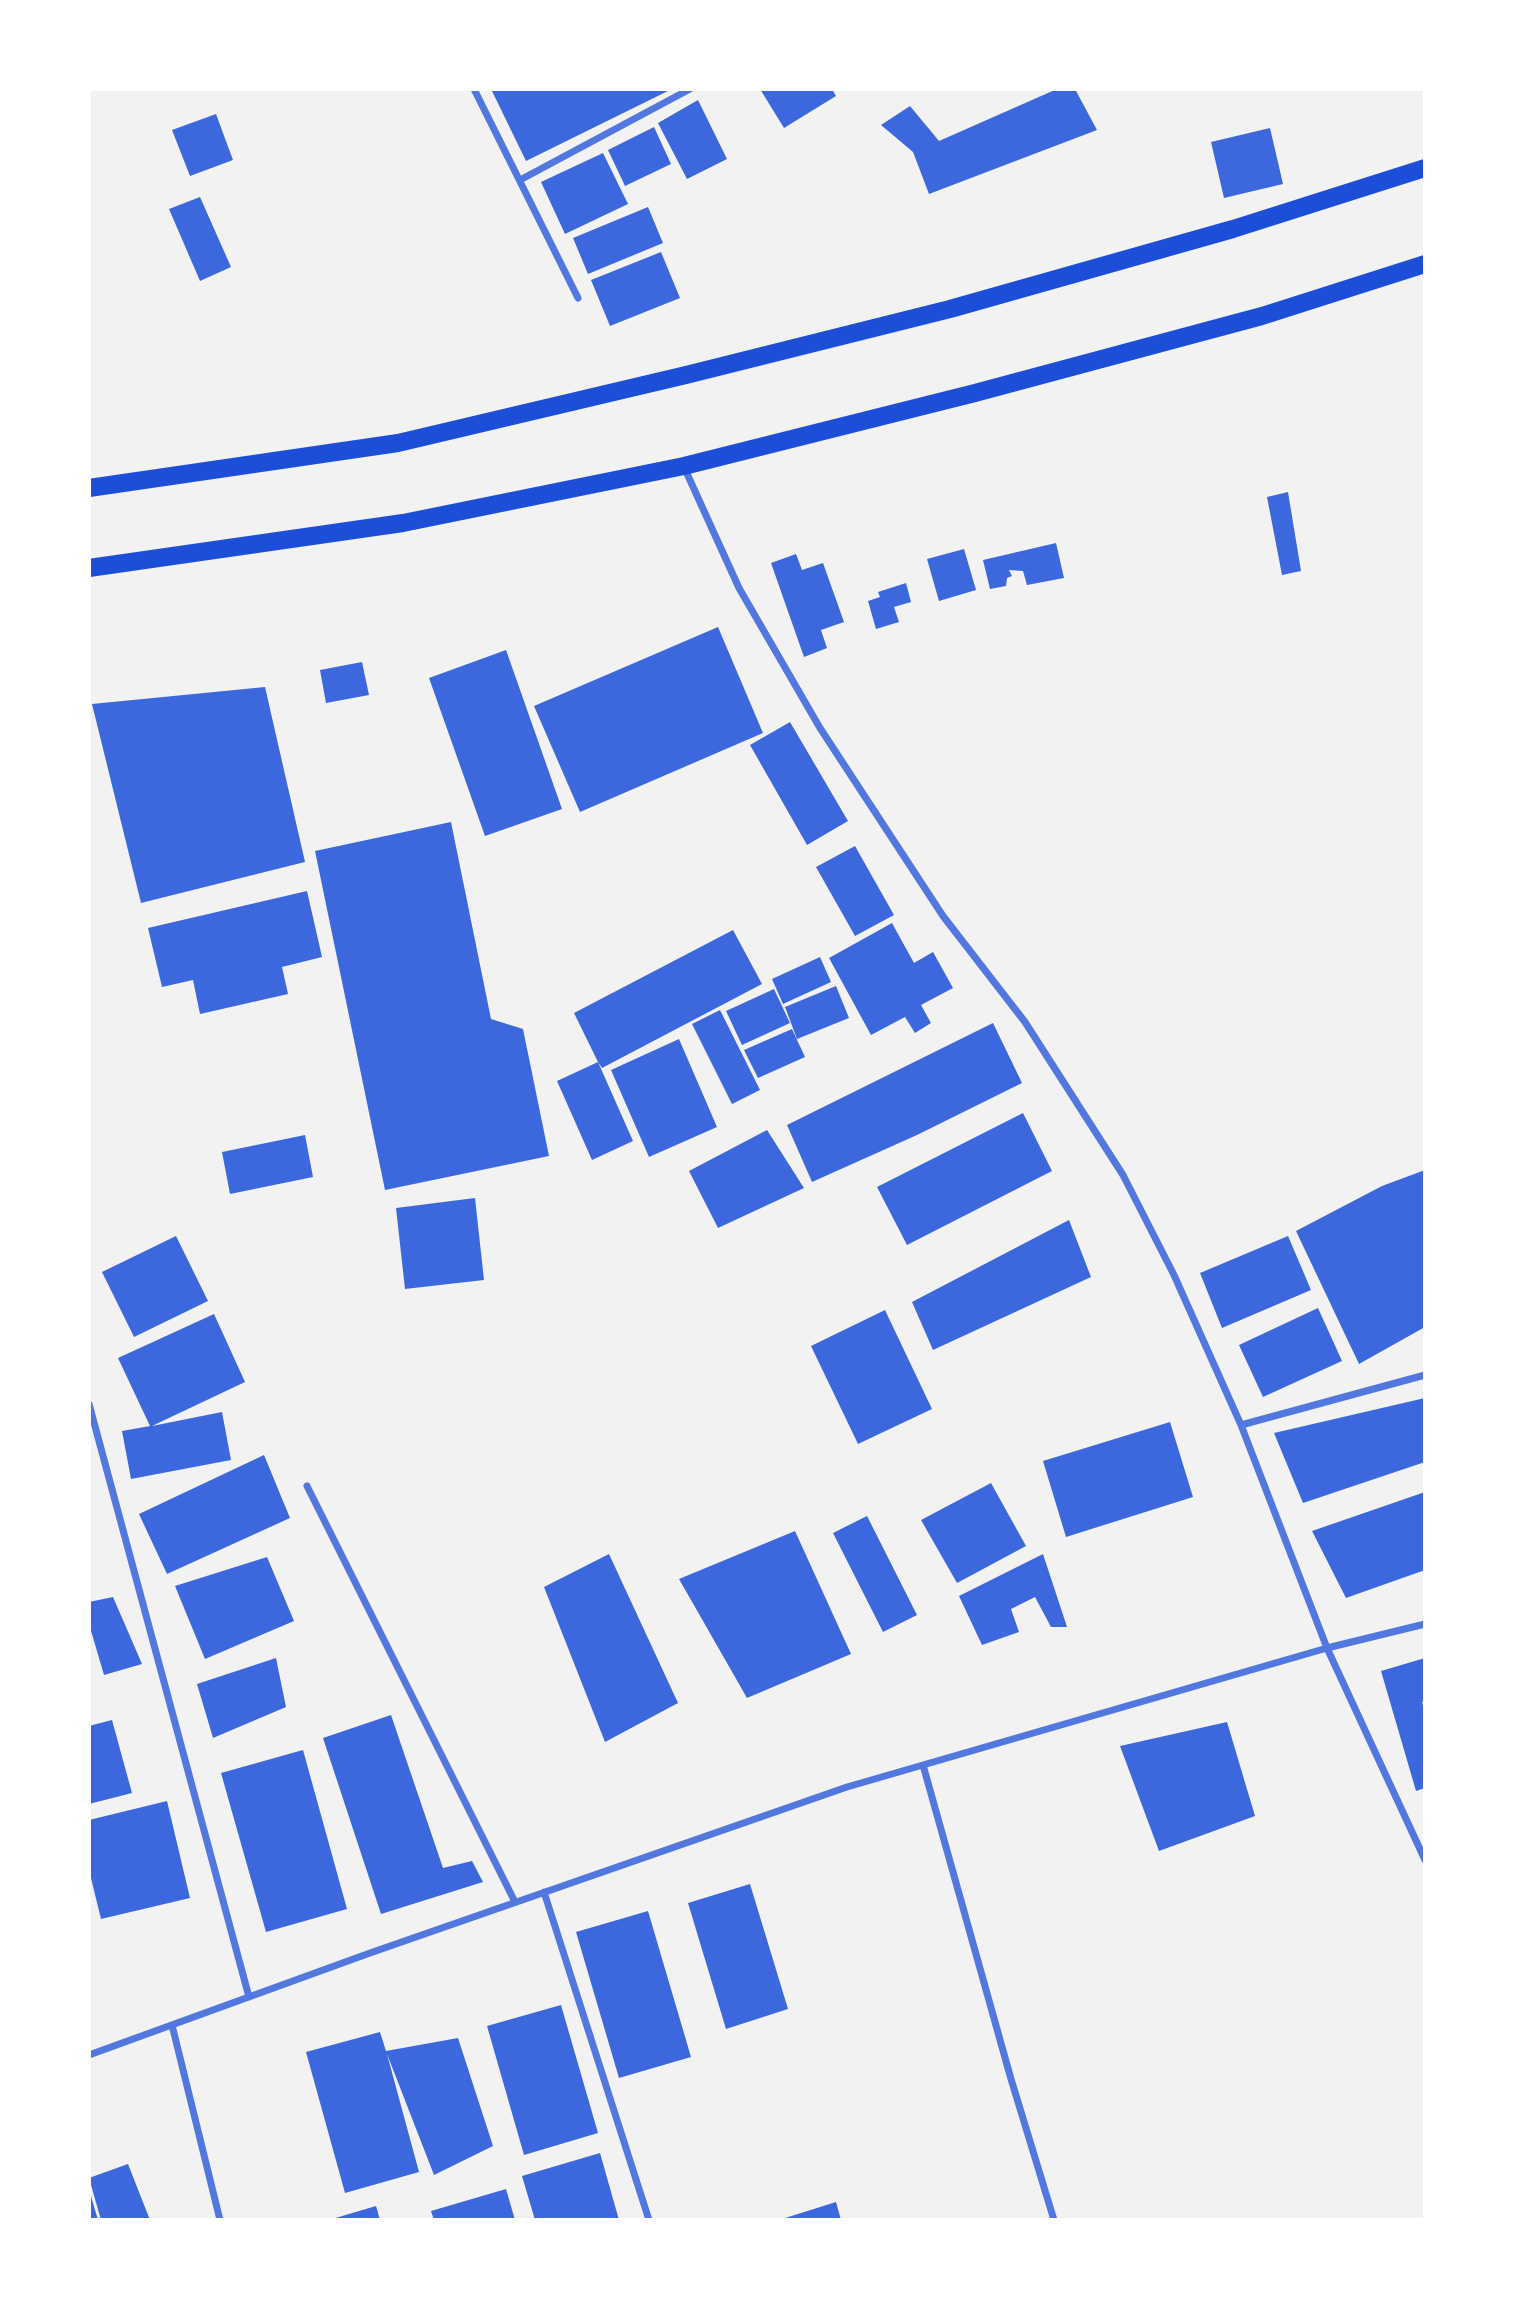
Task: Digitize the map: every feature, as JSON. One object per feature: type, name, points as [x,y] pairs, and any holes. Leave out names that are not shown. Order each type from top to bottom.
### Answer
[{"type":"main road","points":[[89,488],[398,443],[673,378],[963,306],[1233,229],[1425,168]]},
{"type":"main road","points":[[89,568],[403,523],[684,466],[975,393],[1262,316],[1425,264]]},
{"type":"street","points":[[474,89],[578,298]]},
{"type":"street","points":[[520,180],[690,89]]},
{"type":"street","points":[[684,466],[739,588],[820,728],[943,916],[1025,1022],[1123,1175],[1174,1275],[1241,1425],[1326,1648],[1425,1860]]},
{"type":"street","points":[[1241,1425],[1425,1375]]},
{"type":"street","points":[[89,1404],[249,1997]]},
{"type":"street","points":[[307,1486],[515,1902]]},
{"type":"street","points":[[89,2055],[515,1902],[847,1787],[1326,1648],[1425,1624]]},
{"type":"street","points":[[923,1765],[1011,2079],[1054,2220]]},
{"type":"street","points":[[544,1892],[649,2220]]},
{"type":"street","points":[[172,2025],[220,2220]]},
{"type":"building","points":[[491,89],[672,89],[526,161]]},
{"type":"building","points":[[760,89],[832,89],[836,96],[784,128]]},
{"type":"building","points":[[1057,89],[1075,89],[1097,130],[929,194],[913,152],[881,125],[910,106],[939,141]]},
{"type":"building","points":[[698,100],[727,159],[687,179],[658,123]]},
{"type":"building","points":[[216,114],[233,160],[190,176],[172,130]]},
{"type":"building","points":[[654,127],[671,164],[625,186],[608,150]]},
{"type":"building","points":[[1270,128],[1283,184],[1224,198],[1211,142]]},
{"type":"building","points":[[603,153],[628,204],[565,234],[541,182]]},
{"type":"building","points":[[200,197],[231,267],[200,281],[169,209]]},
{"type":"building","points":[[648,207],[663,243],[588,274],[573,238]]},
{"type":"building","points":[[661,252],[680,298],[610,326],[591,280]]},
{"type":"building","points":[[1288,492],[1301,571],[1282,575],[1267,497]]},
{"type":"building","points":[[1056,543],[1064,578],[1027,585],[1023,571],[1009,570],[1012,576],[1007,578],[1006,586],[990,589],[983,560]]},
{"type":"building","points":[[964,549],[976,590],[939,601],[927,559]]},
{"type":"building","points":[[796,554],[802,570],[823,563],[844,622],[821,630],[827,648],[804,657],[771,563]]},
{"type":"building","points":[[906,583],[911,602],[894,607],[899,622],[876,629],[868,601],[880,597],[878,592]]},
{"type":"building","points":[[718,627],[763,733],[580,812],[534,706]]},
{"type":"building","points":[[506,650],[562,809],[485,836],[429,678]]},
{"type":"building","points":[[362,662],[369,695],[326,703],[320,670]]},
{"type":"building","points":[[265,687],[305,862],[141,903],[92,704]]},
{"type":"building","points":[[790,722],[848,821],[807,845],[750,745]]},
{"type":"building","points":[[451,822],[491,1019],[523,1029],[549,1156],[385,1190],[315,851]]},
{"type":"building","points":[[855,846],[894,915],[855,936],[816,867]]},
{"type":"building","points":[[307,891],[322,957],[282,967],[288,994],[200,1014],[193,980],[162,987],[148,928]]},
{"type":"building","points":[[892,923],[914,963],[933,952],[953,988],[921,1005],[931,1023],[915,1033],[905,1017],[871,1035],[829,958]]},
{"type":"building","points":[[733,930],[762,984],[602,1068],[574,1013]]},
{"type":"building","points":[[820,957],[831,982],[783,1004],[772,979]]},
{"type":"building","points":[[836,986],[849,1018],[797,1039],[785,1007]]},
{"type":"building","points":[[774,989],[790,1023],[742,1045],[726,1011]]},
{"type":"building","points":[[720,1010],[760,1090],[732,1104],[692,1024]]},
{"type":"building","points":[[993,1023],[1022,1083],[917,1135],[812,1182],[787,1125]]},
{"type":"building","points":[[792,1029],[805,1057],[758,1078],[744,1050]]},
{"type":"building","points":[[679,1039],[717,1127],[649,1157],[611,1070]]},
{"type":"building","points":[[598,1062],[633,1141],[592,1160],[557,1081]]},
{"type":"building","points":[[1023,1113],[1052,1171],[907,1245],[877,1187]]},
{"type":"building","points":[[767,1130],[804,1188],[718,1228],[689,1171]]},
{"type":"building","points":[[305,1135],[313,1177],[230,1194],[222,1152]]},
{"type":"building","points":[[1425,1170],[1425,1327],[1359,1364],[1296,1231],[1382,1186]]},
{"type":"building","points":[[475,1198],[484,1280],[405,1289],[396,1208]]},
{"type":"building","points":[[1069,1220],[1091,1277],[933,1350],[912,1302]]},
{"type":"building","points":[[176,1236],[208,1301],[134,1337],[102,1272]]},
{"type":"building","points":[[1288,1236],[1311,1290],[1222,1328],[1200,1273]]},
{"type":"building","points":[[1318,1308],[1342,1361],[1263,1397],[1239,1345]]},
{"type":"building","points":[[885,1310],[932,1409],[858,1444],[811,1346]]},
{"type":"building","points":[[214,1314],[245,1382],[152,1426],[222,1412],[231,1460],[131,1479],[122,1431],[150,1426],[118,1358]]},
{"type":"building","points":[[1425,1398],[1425,1462],[1303,1503],[1274,1433]]},
{"type":"building","points":[[1170,1422],[1193,1497],[1066,1537],[1043,1461]]},
{"type":"building","points":[[264,1455],[290,1518],[167,1574],[139,1514]]},
{"type":"building","points":[[991,1483],[1026,1546],[957,1583],[921,1520]]},
{"type":"building","points":[[1425,1492],[1425,1570],[1346,1598],[1312,1531]]},
{"type":"building","points":[[867,1516],[917,1615],[883,1632],[833,1533]]},
{"type":"building","points":[[795,1531],[851,1654],[747,1698],[679,1579]]},
{"type":"building","points":[[609,1554],[678,1703],[605,1742],[544,1587]]},
{"type":"building","points":[[1043,1554],[1067,1627],[1051,1627],[1035,1597],[1011,1609],[1019,1632],[982,1645],[959,1596]]},
{"type":"building","points":[[267,1557],[294,1621],[205,1659],[175,1586]]},
{"type":"building","points":[[113,1597],[142,1664],[104,1675],[89,1624],[89,1602]]},
{"type":"building","points":[[276,1658],[286,1707],[213,1738],[197,1684]]},
{"type":"building","points":[[1425,1658],[1425,1701],[1422,1702],[1425,1712],[1425,1788],[1416,1791],[1381,1671]]},
{"type":"building","points":[[391,1715],[443,1868],[472,1861],[483,1882],[381,1914],[323,1738]]},
{"type":"building","points":[[112,1720],[132,1793],[89,1804],[89,1726]]},
{"type":"building","points":[[1227,1722],[1255,1816],[1159,1851],[1120,1746]]},
{"type":"building","points":[[303,1750],[347,1909],[266,1932],[221,1773]]},
{"type":"building","points":[[167,1801],[190,1898],[101,1919],[89,1870],[89,1820]]},
{"type":"building","points":[[750,1884],[788,2009],[726,2029],[688,1903]]},
{"type":"building","points":[[648,1911],[691,2057],[619,2078],[576,1932]]},
{"type":"building","points":[[561,2005],[598,2133],[524,2155],[487,2026]]},
{"type":"building","points":[[380,2032],[386,2051],[458,2038],[493,2146],[434,2175],[387,2054],[419,2172],[345,2193],[306,2052]]},
{"type":"building","points":[[600,2153],[619,2220],[535,2220],[522,2176]]},
{"type":"building","points":[[128,2164],[150,2220],[101,2220],[89,2178]]},
{"type":"building","points":[[506,2189],[515,2220],[434,2220],[431,2211]]},
{"type":"building","points":[[90,2193],[98,2220],[89,2220]]},
{"type":"building","points":[[836,2202],[841,2220],[782,2220],[782,2219]]},
{"type":"building","points":[[376,2206],[380,2220],[332,2220],[332,2219]]}]
